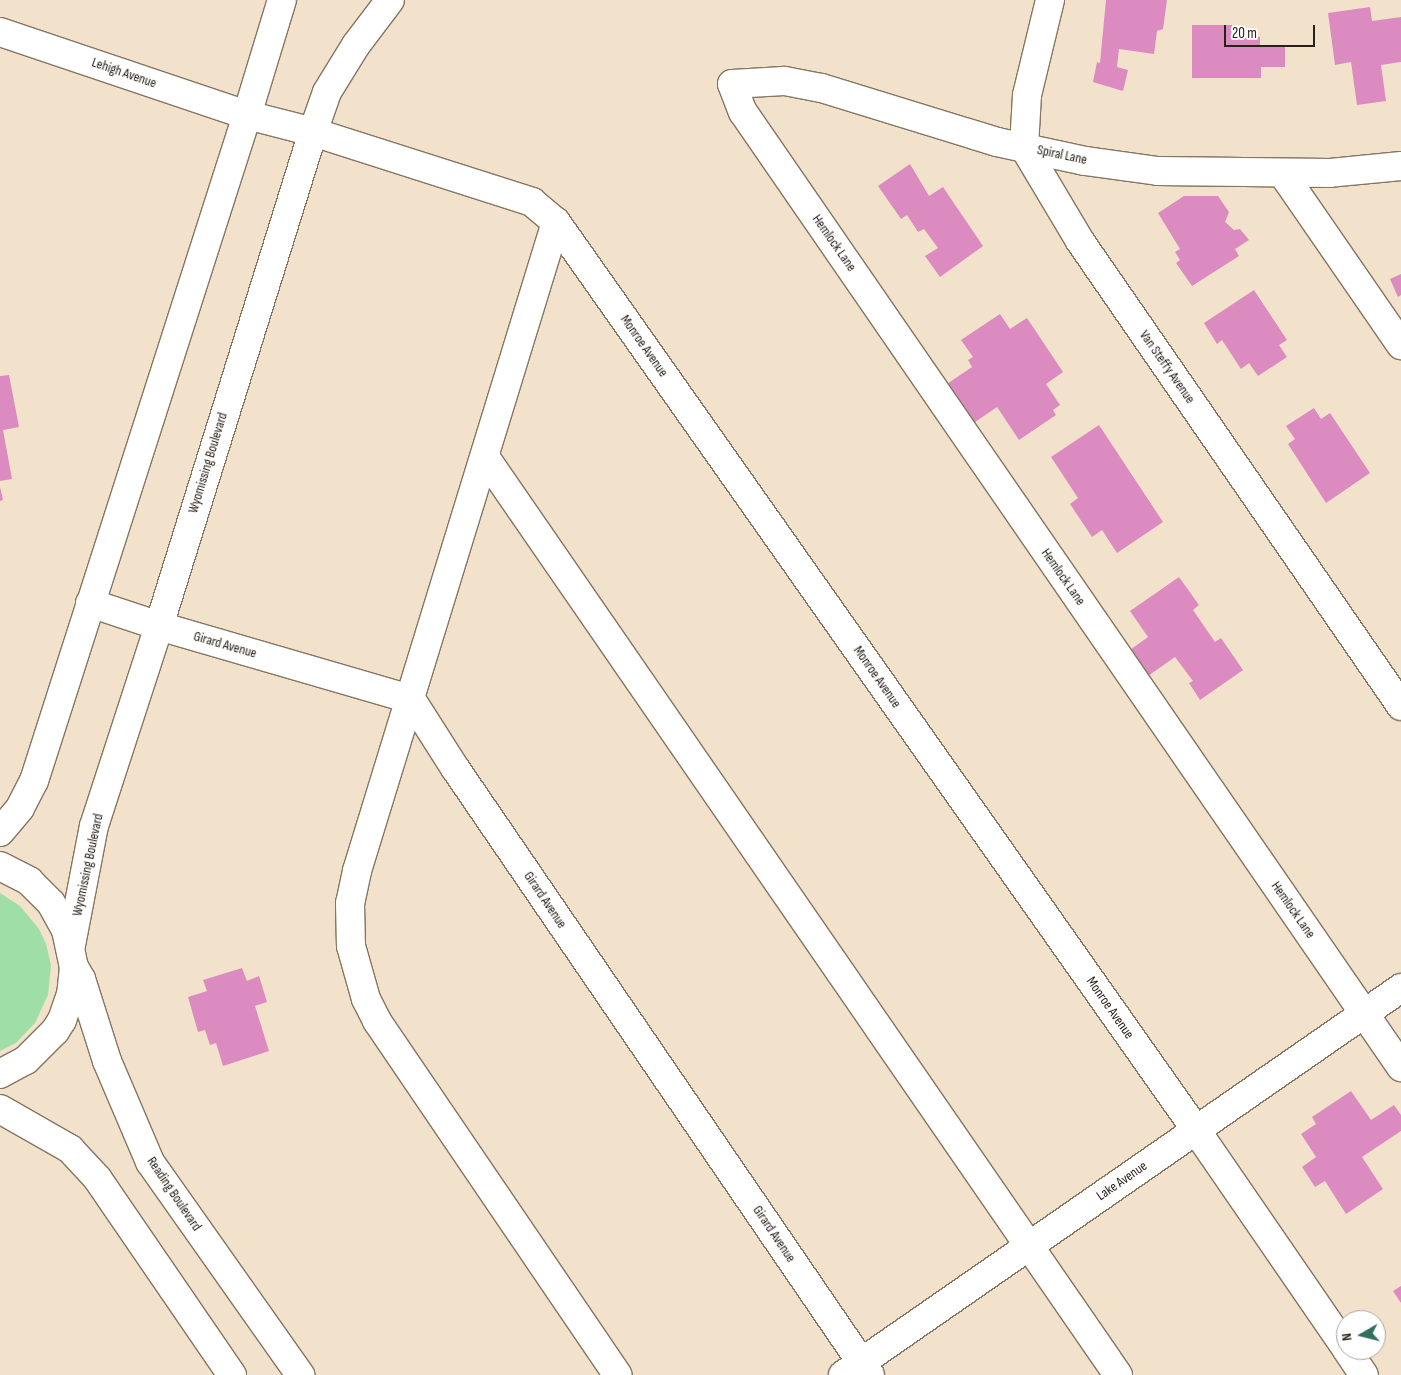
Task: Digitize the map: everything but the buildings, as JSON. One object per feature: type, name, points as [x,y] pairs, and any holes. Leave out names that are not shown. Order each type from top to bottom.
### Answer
[{"type":"street","points":[[0,832],[20,808],[34,781],[282,0]]},
{"type":"street","name":"Wyomissing Boulevard","points":[[0,1074],[26,1060],[55,1031],[62,1020],[71,994],[72,956],[94,826],[159,626],[313,132],[327,92],[356,44],[390,0]]},
{"type":"street","points":[[1024,147],[1027,95],[1050,0]]},
{"type":"street","name":"Lehigh Avenue","points":[[2,40],[247,115],[313,132]]},
{"type":"street","name":"Spiral Lane","points":[[732,84],[784,81],[822,88],[997,142],[1085,161],[1158,170],[1330,174],[1401,166]]},
{"type":"street","name":"Hemlock Lane","points":[[732,84],[743,112],[1401,1067]]},
{"type":"street","name":"Monroe Avenue","points":[[313,132],[532,202],[556,222],[1196,1130],[1336,1333]]},
{"type":"street","name":"Van Steffy Avenue","points":[[1024,147],[1080,241],[1401,706]]},
{"type":"street","points":[[1283,174],[1401,346]]},
{"type":"street","points":[[556,222],[486,457],[357,871],[352,895],[351,946],[355,967],[366,999],[377,1020],[618,1375]]},
{"type":"street","points":[[486,457],[1118,1375]]},
{"type":"street","name":"Girard Avenue","points":[[90,603],[159,626],[411,699],[455,768],[858,1371]]},
{"type":"street","name":"Reading Boulevard","points":[[0,866],[29,881],[51,903],[60,916],[107,1061],[150,1162],[300,1375]]},
{"type":"street","name":"Lake Avenue","points":[[858,1371],[1029,1246],[1401,988]]},
{"type":"street","points":[[0,1109],[70,1149],[97,1178],[232,1375]]},
{"type":"street","name":"Monroe Avenue","points":[[1354,1360],[1364,1375]]},
{"type":"green space","points":[[0,893],[20,906],[39,929],[46,944],[51,965],[48,995],[35,1023],[16,1043],[0,1051]]}]
